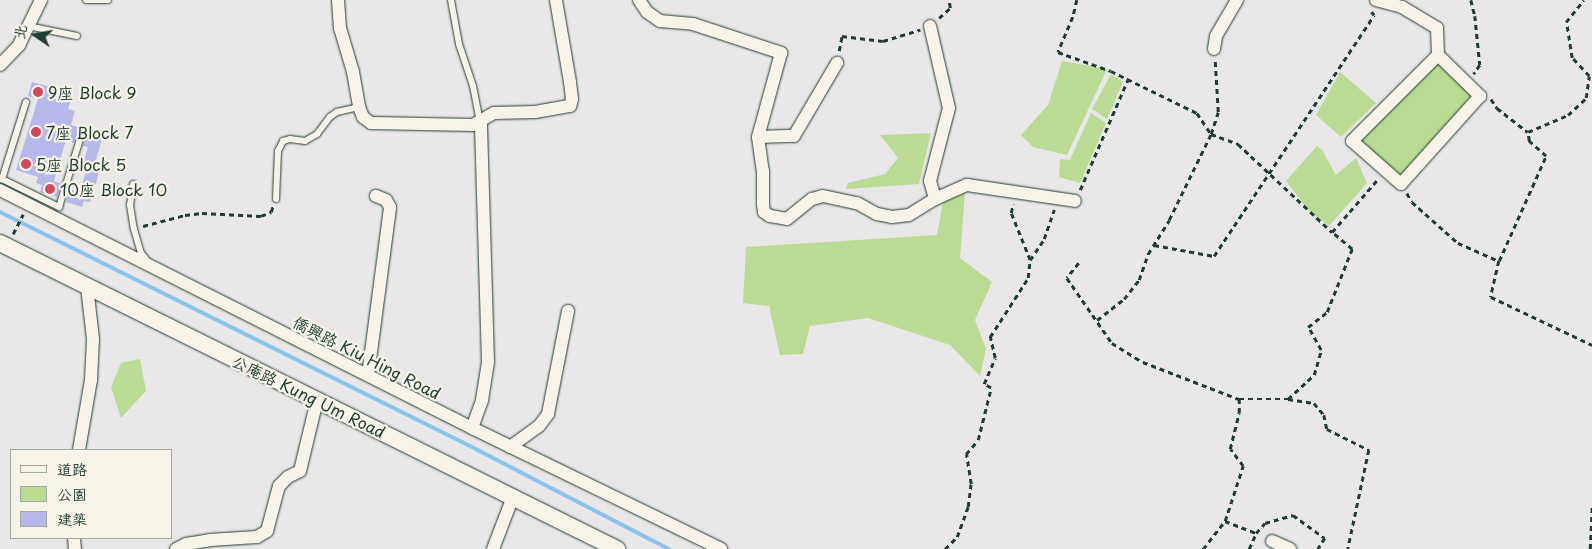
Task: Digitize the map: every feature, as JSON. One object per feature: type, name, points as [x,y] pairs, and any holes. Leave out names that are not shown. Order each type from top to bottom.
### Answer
[{"type":"street","points":[[0,64],[19,45],[41,0]]},
{"type":"street","points":[[338,0],[340,28],[353,72],[359,107],[363,116],[372,123],[473,125],[481,122],[494,112],[535,112],[570,106],[572,99],[570,82],[556,0]]},
{"type":"street","points":[[639,0],[647,12],[660,21],[693,24],[781,53],[758,137],[763,171],[764,212],[770,216],[787,219],[812,199],[822,196],[857,203],[877,214],[892,217],[909,215],[935,198],[967,186],[1075,201]]},
{"type":"street","points":[[1214,49],[1216,36],[1237,0]]},
{"type":"street","points":[[1372,4],[1402,8],[1437,28],[1438,54],[1352,141],[1401,184],[1480,96],[1472,80],[1438,54]]},
{"type":"street","points":[[930,26],[949,108],[930,181],[935,198]]},
{"type":"street","points":[[758,137],[794,136],[837,63]]},
{"type":"street","points":[[472,428],[482,400],[488,362],[481,122]]},
{"type":"street","name":"僑興路 Kiu Hing Road","points":[[0,190],[16,192],[154,268],[510,447],[721,549]]},
{"type":"street","points":[[368,375],[390,206],[386,200],[376,196]]},
{"type":"street","name":"公庵路 Kung Um Road","points":[[5,242],[87,286],[615,548]]},
{"type":"street","points":[[79,449],[91,380],[93,339],[87,286]]},
{"type":"street","points":[[510,447],[539,426],[548,414],[568,311]]},
{"type":"street","points":[[176,549],[186,544],[210,540],[257,537],[267,532],[279,486],[288,477],[300,471],[317,400]]},
{"type":"street","points":[[493,549],[513,497]]},
{"type":"street","points":[[1272,541],[1290,549]]},
{"type":"lane","points":[[86,0],[105,2],[108,0]]},
{"type":"lane","points":[[451,0],[459,44],[473,86],[481,122]]},
{"type":"lane","points":[[28,26],[77,36]]},
{"type":"lane","points":[[26,102],[2,179],[16,192],[59,207],[81,136]]},
{"type":"lane","points":[[276,199],[278,151],[283,141],[290,139],[305,141],[317,134],[330,116],[337,112],[359,107]]},
{"type":"lane","points":[[133,184],[130,205],[134,228],[141,253],[154,268]]},
{"type":"path","points":[[837,63],[842,36],[883,42],[930,26],[950,8],[949,0]]},
{"type":"path","points":[[1077,0],[1073,17],[1058,52],[1128,79],[1198,113],[1211,134],[1238,144],[1352,249],[1327,312],[1308,326],[1321,350],[1314,375],[1288,399]]},
{"type":"path","points":[[1471,0],[1475,16],[1480,65],[1472,80]]},
{"type":"path","points":[[1528,132],[1568,115],[1586,98],[1589,76],[1572,58],[1566,22],[1584,0]]},
{"type":"path","points":[[1154,245],[1214,256],[1374,15],[1372,4]]},
{"type":"path","points":[[1097,320],[1124,300],[1139,280],[1148,254],[1170,220],[1211,134],[1218,112],[1214,49]]},
{"type":"path","points":[[1472,80],[1475,72]]},
{"type":"path","points":[[1075,201],[1128,79]]},
{"type":"path","points":[[1489,97],[1497,108],[1528,132],[1529,141],[1546,156],[1499,261],[1491,297],[1592,346]]},
{"type":"path","points":[[1332,232],[1386,170]]},
{"type":"path","points":[[1401,184],[1412,202],[1458,243],[1499,261]]},
{"type":"path","points":[[945,549],[957,537],[968,507],[971,484],[966,454],[978,440],[991,388],[984,384],[996,358],[990,337],[1028,278],[1030,260],[1011,213],[1014,192]]},
{"type":"path","points":[[134,228],[185,215],[202,213],[261,216],[271,212],[276,199]]},
{"type":"path","points":[[1030,260],[1044,240],[1058,199]]},
{"type":"path","points":[[5,242],[24,212]]},
{"type":"path","points":[[1079,263],[1066,278],[1112,343],[1143,362],[1239,398],[1288,399],[1314,403],[1324,414],[1327,429],[1369,450],[1348,549]]},
{"type":"path","points":[[1203,549],[1225,521],[1243,466],[1230,449],[1240,413],[1239,398]]},
{"type":"path","points":[[1590,549],[1592,507]]},
{"type":"path","points":[[1248,549],[1256,533],[1265,523],[1293,515],[1324,538],[1318,549]]},
{"type":"path","points":[[1225,521],[1256,533]]},
{"type":"green space","points":[[1062,61],[1107,69],[1067,155],[1033,147],[1021,135],[1048,105]]},
{"type":"green space","points":[[1436,61],[1474,97],[1398,178],[1360,142]]},
{"type":"green space","points":[[1340,72],[1376,103],[1341,137],[1316,115]]},
{"type":"green space","points":[[1111,74],[1123,82],[1107,119],[1092,109]]},
{"type":"green space","points":[[1091,113],[1106,123],[1080,183],[1059,177],[1060,159],[1070,160]]},
{"type":"green space","points":[[931,133],[919,184],[846,189],[848,183],[885,174],[898,158],[880,135]]},
{"type":"green space","points":[[1317,146],[1322,150],[1336,175],[1356,158],[1367,183],[1329,226],[1308,210],[1286,181]]},
{"type":"green space","points":[[965,192],[960,258],[992,282],[975,320],[986,349],[980,376],[950,345],[868,318],[810,326],[803,354],[780,355],[769,306],[743,303],[746,247],[937,235],[943,201]]},
{"type":"green space","points":[[140,359],[146,391],[121,418],[111,387],[121,363]]},
{"type":"building","points":[[32,82],[73,93],[68,109],[75,111],[71,125],[97,133],[96,137],[102,139],[94,166],[100,168],[96,183],[90,202],[84,201],[82,207],[66,202],[70,189],[80,192],[86,172],[81,170],[88,147],[83,146],[86,135],[83,131],[77,133],[74,143],[66,140],[54,181],[61,184],[57,197],[40,192],[42,185],[36,183],[38,177],[16,170],[38,99],[28,96]]},
{"type":"waterway","points":[[0,212],[470,446],[669,549]]},
{"type":"place","name":"9座 Block 9","points":[[38,92]]},
{"type":"place","name":"7座 Block 7","points":[[36,132]]},
{"type":"place","name":"5座 Block 5","points":[[26,164]]},
{"type":"place","name":"10座 Block 10","points":[[50,189]]}]
